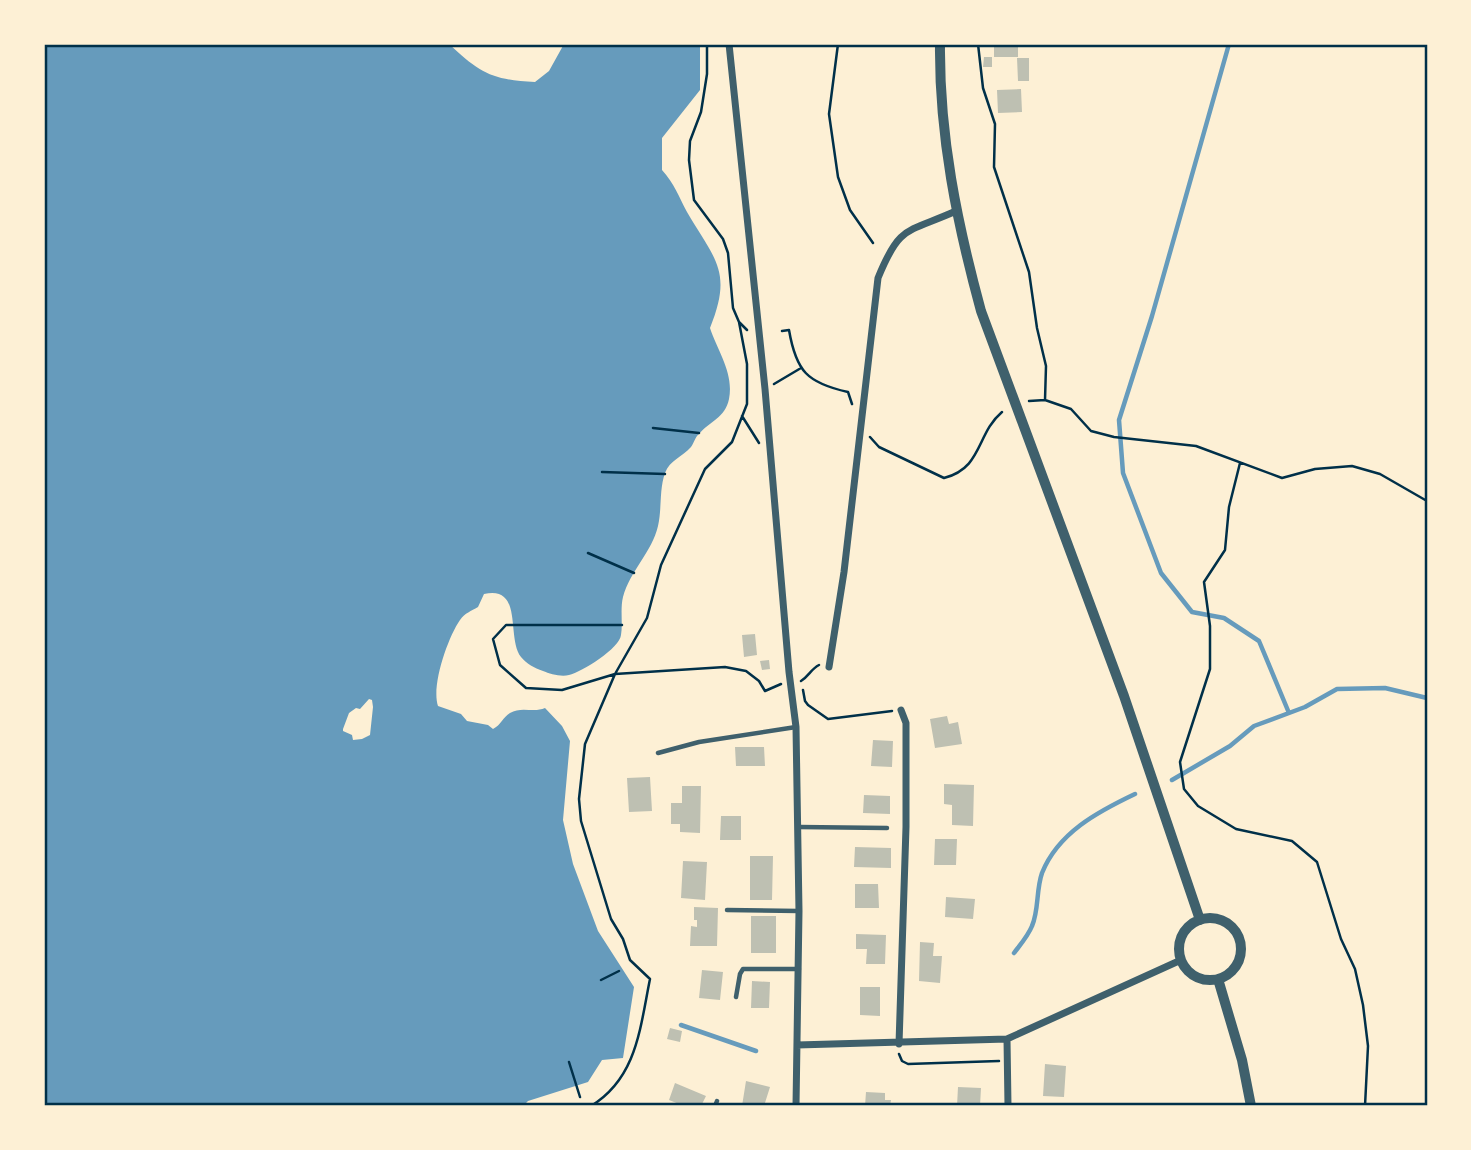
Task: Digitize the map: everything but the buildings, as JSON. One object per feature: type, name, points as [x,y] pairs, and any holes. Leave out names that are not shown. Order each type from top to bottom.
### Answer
[{"type":"street","points":[[729,44],[765,389],[796,727],[799,827],[796,1106]]},
{"type":"street","points":[[940,44],[944,135],[956,211],[981,310],[1124,696],[1200,920]]},
{"type":"street","points":[[829,667],[844,572],[878,278],[888,252],[901,234],[956,211]]},
{"type":"street","points":[[899,1044],[906,827],[906,723],[901,710]]},
{"type":"street","points":[[1209,918],[1224,921],[1240,940],[1237,964],[1227,975],[1218,979],[1203,979],[1194,975],[1181,960],[1179,951],[1182,936],[1187,928],[1200,920],[1209,918]]},
{"type":"street","points":[[797,1045],[1007,1039],[1181,960]]},
{"type":"street","points":[[1218,979],[1242,1060],[1251,1106]]},
{"type":"street","points":[[1007,1039],[1008,1106]]},
{"type":"lane","points":[[658,753],[699,743],[796,727]]},
{"type":"lane","points":[[799,827],[887,828]]},
{"type":"lane","points":[[727,910],[799,911]]},
{"type":"lane","points":[[736,997],[743,969],[799,969]]},
{"type":"path","points":[[591,1106],[607,1097],[627,1071],[650,979],[630,960],[623,939],[611,919],[581,821],[579,799],[585,744],[615,674],[647,618],[661,565],[705,469],[732,442],[747,404],[747,364],[739,322],[733,308],[728,253],[723,239],[694,200],[690,141],[701,112],[707,74],[706,44]]},
{"type":"path","points":[[838,44],[829,114],[838,177],[850,210],[873,243]]},
{"type":"path","points":[[978,44],[983,88],[995,124],[994,167],[1029,272],[1046,366],[1045,400]]},
{"type":"path","points":[[739,322],[747,330]]},
{"type":"path","points":[[782,331],[789,330],[793,354],[801,368],[822,386],[848,392],[859,426],[879,447],[944,478],[958,474],[975,458],[988,427],[1002,412]]},
{"type":"path","points":[[765,389],[801,368]]},
{"type":"path","points":[[1029,401],[1045,400],[1071,409],[1091,431],[1114,437],[1196,446],[1282,478],[1315,469],[1352,466],[1380,474],[1427,500]]},
{"type":"path","points":[[742,416],[756,440],[771,452]]},
{"type":"path","points":[[653,428],[699,433]]},
{"type":"path","points":[[1240,463],[1229,507],[1225,550],[1204,582],[1210,626],[1210,669],[1180,762],[1181,777],[1184,789],[1198,806],[1236,829],[1292,841],[1317,862],[1341,939],[1355,969],[1363,1005],[1368,1046],[1365,1106]]},
{"type":"path","points":[[602,472],[665,474]]},
{"type":"path","points":[[588,553],[634,573]]},
{"type":"path","points":[[622,625],[506,625],[493,639],[500,665],[526,688],[562,690],[615,674],[725,667],[746,671],[759,681],[765,691],[780,684],[802,688],[808,705],[828,719],[901,710]]},
{"type":"path","points":[[791,684],[807,677],[812,668],[820,664],[829,667]]},
{"type":"path","points":[[601,980],[619,971]]},
{"type":"path","points":[[899,1044],[899,1057],[908,1064],[1002,1061]]},
{"type":"path","points":[[569,1062],[580,1097]]},
{"type":"water","points":[[44,44],[449,44],[469,62],[497,77],[535,82],[549,71],[564,44],[700,44],[700,90],[662,138],[662,170],[718,267],[720,293],[710,328],[729,380],[727,405],[721,415],[698,435],[691,447],[670,465],[665,473],[658,526],[626,588],[622,602],[621,635],[608,653],[569,675],[556,675],[531,666],[521,657],[517,648],[512,615],[505,597],[496,593],[484,594],[478,607],[464,616],[455,628],[442,662],[436,697],[438,706],[461,714],[467,721],[488,725],[493,729],[514,711],[545,708],[562,726],[570,741],[563,820],[573,864],[598,931],[634,987],[623,1058],[602,1060],[588,1082],[528,1101],[523,1106],[44,1106]],"holes":[[[369,699],[372,700],[370,735],[353,740],[352,735],[343,731],[349,713],[356,708],[360,709]]]},
{"type":"waterway","points":[[1229,44],[1152,316],[1119,420],[1123,473],[1161,573],[1192,612],[1224,618],[1259,641],[1289,713]]},
{"type":"waterway","points":[[1172,780],[1230,746],[1254,726],[1305,707],[1337,689],[1385,688],[1427,698]]},
{"type":"waterway","points":[[1014,953],[1032,926],[1042,873],[1058,846],[1093,816],[1135,794]]},
{"type":"waterway","points":[[681,1025],[756,1051]]}]
